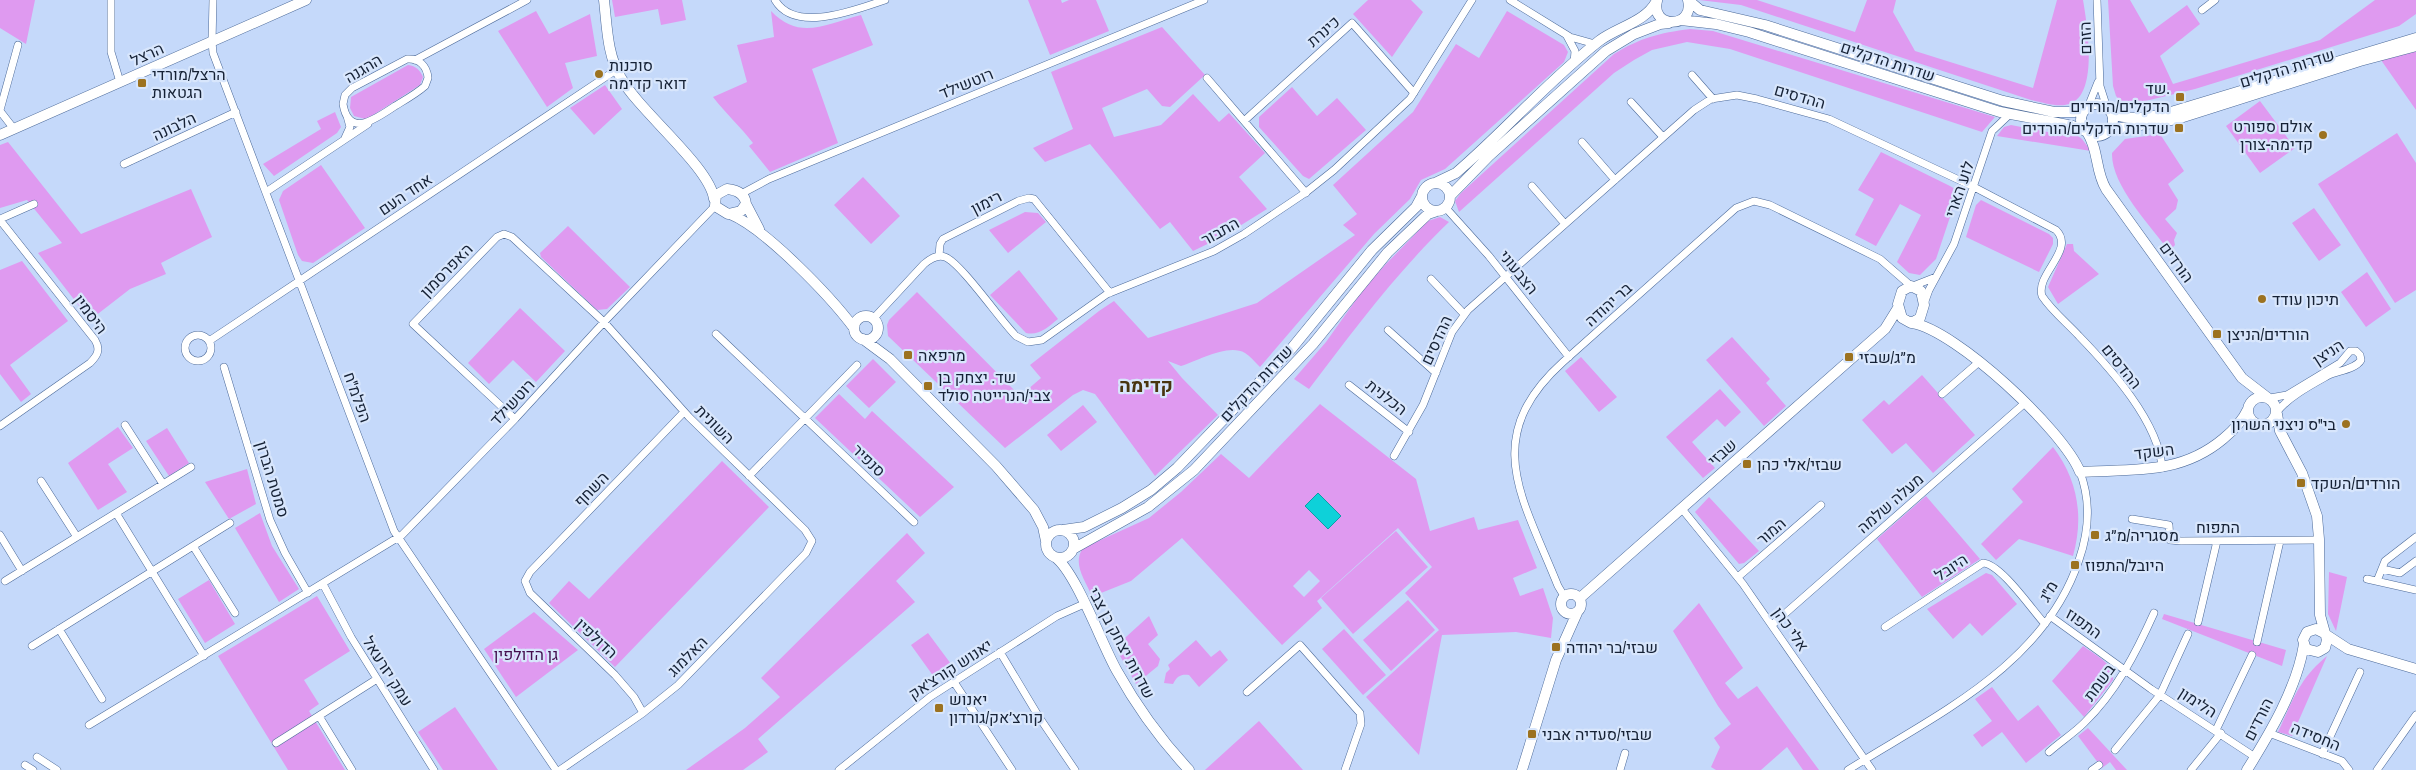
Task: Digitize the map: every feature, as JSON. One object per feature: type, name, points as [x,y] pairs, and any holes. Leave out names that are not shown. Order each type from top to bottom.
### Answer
[{"type":"street","points":[[111,0],[111,52],[120,82]]},
{"type":"street","name":"הפלמ\"ח","points":[[214,0],[212,42],[214,53],[388,518],[398,538],[556,770]]},
{"type":"street","name":"הרצל","points":[[0,135],[306,0]]},
{"type":"street","name":"ההגנה","points":[[343,140],[350,128],[343,101],[349,90],[401,61],[415,60],[527,0]]},
{"type":"street","points":[[775,0],[790,15],[808,19],[885,0]]},
{"type":"street","name":"רוטשילד","points":[[741,194],[769,179],[1204,0]]},
{"type":"street","name":"התבור","points":[[939,256],[952,261],[1013,332],[1028,342],[1037,342],[1047,338],[1088,306],[1110,293],[1214,251],[1240,237],[1306,192],[1369,138],[1414,93],[1472,0]]},
{"type":"street","points":[[1510,0],[1565,34],[1579,41],[1595,44]]},
{"type":"street","points":[[1657,0],[1658,16],[1669,23]]},
{"type":"street","name":"שדרות הדקלים","points":[[1062,530],[1084,527],[1122,508],[1150,490],[1181,464],[1292,348],[1359,265],[1416,206],[1427,187],[1446,179],[1460,169],[1595,44],[1619,28],[1642,17],[1657,0]]},
{"type":"street","points":[[1422,196],[1426,206],[1441,209],[1450,196],[1489,156],[1606,52],[1634,34],[1660,24],[1681,20],[1688,12],[1688,0]]},
{"type":"street","name":"שדרות הדקלים","points":[[1688,0],[1700,10],[1765,25],[2003,101],[2054,112],[2074,112],[2088,108]]},
{"type":"street","name":"הזרם","points":[[2097,0],[2100,77],[2102,95],[2109,111]]},
{"type":"street","points":[[2202,10],[2215,0]]},
{"type":"street","points":[[603,1],[616,70],[632,95],[705,177],[718,186],[741,194],[764,236]]},
{"type":"street","name":"שדרות הדקלים","points":[[1681,20],[1716,24],[1749,32],[2009,115],[2073,126],[2086,132]]},
{"type":"street","name":"כינרת","points":[[1244,121],[1352,23],[1414,93]]},
{"type":"street","points":[[1565,34],[1575,51],[1574,64]]},
{"type":"street","name":"שדרות הדקלים","points":[[2109,111],[2128,118],[2156,116],[2416,38]]},
{"type":"street","points":[[14,129],[0,111],[18,45]]},
{"type":"street","name":"שדרות הדקלים","points":[[2109,131],[2177,119],[2360,61],[2416,46]]},
{"type":"street","points":[[266,192],[425,86],[428,80],[428,63],[436,49]]},
{"type":"street","points":[[415,60],[422,64],[428,73]]},
{"type":"street","name":"אחד העם","points":[[209,341],[616,70]]},
{"type":"street","points":[[1692,75],[1713,99]]},
{"type":"street","name":"הזרם","points":[[2088,108],[2100,77]]},
{"type":"street","points":[[1207,78],[1306,192]]},
{"type":"street","name":"ההדסים","points":[[1394,456],[1408,432],[1436,373],[1452,332],[1464,314],[1700,106],[1713,99],[1730,96],[1750,97],[1832,120],[1974,186],[2050,226],[2060,234],[2060,247],[2042,284],[2041,294],[2099,358],[2140,411],[2155,439],[2162,468]]},
{"type":"street","points":[[1632,102],[1663,137]]},
{"type":"street","points":[[2098,158],[2113,124],[2109,111],[2098,104],[2088,108],[2081,119],[2086,132],[2099,136],[2109,131]]},
{"type":"street","name":"הלבונה","points":[[124,164],[236,112]]},
{"type":"street","points":[[347,115],[359,124],[373,121]]},
{"type":"street","name":"לוע הארי","points":[[1924,308],[1954,244],[1992,131],[2009,115]]},
{"type":"street","name":"הורדים","points":[[2086,132],[2094,144],[2100,174],[2106,189],[2242,378],[2248,394],[2248,407]]},
{"type":"street","points":[[1582,142],[1615,180]]},
{"type":"street","points":[[705,177],[715,202],[723,212],[746,222],[764,236],[834,304],[854,328],[857,336],[890,359],[972,439],[1047,522],[1072,536],[1072,551],[1064,558],[1055,557],[1048,552],[1043,527],[1032,507]]},
{"type":"street","points":[[1435,183],[1445,186],[1450,196]]},
{"type":"street","points":[[1532,186],[1565,224]]},
{"type":"street","points":[[715,202],[719,192],[727,189]]},
{"type":"street","name":"רימון","points":[[872,321],[924,264],[939,256],[940,244],[943,239],[1018,201],[1029,198],[1034,199],[1110,293]]},
{"type":"street","name":"בר יהודה","points":[[1564,596],[1558,586],[1525,503],[1516,471],[1514,452],[1518,424],[1530,398],[1550,373],[1569,356],[1736,208],[1747,202],[1757,201],[1770,205],[1880,259],[1912,286]]},
{"type":"street","name":"רוטשילד","points":[[89,725],[398,538],[515,419],[715,202]]},
{"type":"street","points":[[0,220],[34,204]]},
{"type":"street","points":[[730,214],[741,211],[746,204]]},
{"type":"street","name":"שדרות הדקלים","points":[[1072,551],[1150,506],[1194,470],[1307,351],[1388,252],[1428,214],[1441,209]]},
{"type":"street","name":"הצבעוני","points":[[1441,209],[1506,276],[1569,356]]},
{"type":"street","name":"היסמין","points":[[0,220],[95,340],[98,348],[97,356],[90,363],[0,426]]},
{"type":"street","name":"האפרסמון","points":[[515,419],[413,324],[497,237],[504,234],[512,237],[604,322]]},
{"type":"street","points":[[1891,269],[1898,283],[1898,308],[1902,318],[1911,323],[1919,320],[1924,308],[1921,292],[1912,286]]},
{"type":"street","points":[[1899,296],[1905,288],[1928,282],[1938,275]]},
{"type":"street","points":[[1431,279],[1464,314]]},
{"type":"street","points":[[834,304],[872,321],[890,359]]},
{"type":"street","name":"שבזי","points":[[1580,598],[1885,329],[1898,308]]},
{"type":"street","name":"מ\"ג","points":[[1924,308],[1936,331]]},
{"type":"street","points":[[854,328],[856,321],[872,321]]},
{"type":"street","points":[[863,339],[873,336],[872,321]]},
{"type":"street","name":"השונית","points":[[604,322],[684,412],[805,530],[811,539]]},
{"type":"street","name":"מ\"ג","points":[[1848,770],[1986,682],[2022,651],[2045,624],[2067,589],[2084,546],[2088,511],[2087,496],[2080,472],[2061,440],[2026,402],[1979,362],[1936,331],[1911,323]]},
{"type":"street","name":"שבזי","points":[[1885,329],[1911,323]]},
{"type":"street","points":[[1388,330],[1436,373]]},
{"type":"street","name":"סנפיר","points":[[716,334],[914,522]]},
{"type":"street","name":"הניצן","points":[[2269,398],[2287,395],[2340,363],[2349,352],[2355,350],[2360,355],[2361,360],[2357,365],[2324,378],[2285,404],[2277,413]]},
{"type":"street","points":[[1942,394],[1979,362]]},
{"type":"street","points":[[749,476],[857,365]]},
{"type":"street","name":"סמטת הברון","points":[[224,367],[270,520],[285,553],[308,593]]},
{"type":"street","name":"הורדים","points":[[2242,378],[2269,398]]},
{"type":"street","name":"הכלנית","points":[[1349,385],[1408,432]]},
{"type":"street","points":[[2285,441],[2250,419],[2248,407],[2257,398],[2269,398],[2274,403],[2278,426],[2311,494],[2319,540],[2320,615],[2326,645],[2320,652]]},
{"type":"street","name":"מעלה שלמה","points":[[1772,625],[2026,402]]},
{"type":"street","name":"השקד","points":[[2080,472],[2162,468],[2195,458],[2225,437],[2238,425],[2248,407]]},
{"type":"street","name":"השחף","points":[[526,588],[526,579],[530,572],[684,412]]},
{"type":"street","points":[[2260,425],[2272,422],[2277,413]]},
{"type":"street","points":[[125,425],[164,484]]},
{"type":"street","name":"השקד","points":[[2225,437],[2246,427],[2260,425]]},
{"type":"street","points":[[5,581],[191,467]]},
{"type":"street","points":[[41,480],[77,537]]},
{"type":"street","name":"המור","points":[[1738,577],[1821,505]]},
{"type":"street","name":"אלי כהן","points":[[1682,509],[1738,577],[1872,770]]},
{"type":"street","points":[[116,513],[204,656]]},
{"type":"street","name":"התפוח","points":[[2132,519],[2170,525],[2170,540],[2319,540]]},
{"type":"street","points":[[32,646],[230,523]]},
{"type":"street","points":[[1046,541],[1050,533],[1062,530]]},
{"type":"street","points":[[0,535],[22,571]]},
{"type":"street","points":[[2376,581],[2385,561],[2416,536]]},
{"type":"street","name":"האלמוג","points":[[560,770],[643,713],[696,669],[806,553],[811,546],[811,539]]},
{"type":"street","points":[[2198,622],[2217,541]]},
{"type":"street","points":[[2257,642],[2280,541]]},
{"type":"street","points":[[193,546],[235,612]]},
{"type":"street","name":"שדרות יצחק בן צבי","points":[[1070,574],[1069,564],[1072,551]]},
{"type":"street","name":"שדרות יצחק בן צבי","points":[[1055,557],[1070,574],[1125,685],[1155,730],[1188,770]]},
{"type":"street","points":[[2382,569],[2400,573],[2416,561]]},
{"type":"street","name":"היובל","points":[[1885,627],[1983,563],[1989,563],[2000,572],[2045,624]]},
{"type":"street","points":[[2367,579],[2416,590]]},
{"type":"street","name":"עמק יזרעאל","points":[[323,584],[344,626],[434,770]]},
{"type":"street","points":[[2319,587],[2313,619],[2304,637],[2304,644],[2309,651],[2320,652],[2348,649]]},
{"type":"street","name":"הדולפין","points":[[526,588],[620,680],[643,713]]},
{"type":"street","points":[[1522,770],[1565,635],[1581,606],[1580,598],[1573,594],[1564,596],[1560,603],[1565,619],[1565,635]]},
{"type":"street","name":"יאנוש קורצ'אק","points":[[838,770],[916,707],[1057,616],[1084,604]]},
{"type":"street","points":[[1562,610],[1569,614],[1576,613]]},
{"type":"street","name":"בשמת","points":[[2048,752],[2093,714],[2125,670],[2154,613]]},
{"type":"street","name":"התפוז","points":[[2050,616],[2125,670]]},
{"type":"street","points":[[59,629],[102,699]]},
{"type":"street","points":[[2307,632],[2316,629],[2348,649],[2416,669]]},
{"type":"street","points":[[2115,750],[2160,694],[2188,634]]},
{"type":"street","name":"הורדים","points":[[2247,770],[2269,733],[2293,681],[2304,644]]},
{"type":"street","points":[[1248,692],[1300,645],[1360,713],[1361,724],[1345,770]]},
{"type":"street","points":[[1000,652],[1035,711],[1075,770]]},
{"type":"street","name":"הורדים","points":[[2293,681],[2307,662],[2320,652]]},
{"type":"street","points":[[2191,770],[2218,732],[2252,655]]},
{"type":"street","name":"הלימון","points":[[2125,670],[2255,757]]},
{"type":"street","points":[[2322,754],[2360,672]]},
{"type":"street","points":[[276,743],[377,679]]},
{"type":"street","points":[[954,682],[1012,770]]},
{"type":"street","points":[[2377,770],[2416,714]]},
{"type":"street","points":[[319,716],[352,770]]},
{"type":"street","name":"החסידה","points":[[2269,733],[2342,762],[2349,770]]},
{"type":"street","points":[[1620,770],[1625,753]]},
{"type":"street","points":[[37,757],[58,770]]},
{"type":"street","points":[[25,764],[33,770]]},
{"type":"street","points":[[2092,770],[2099,765]]},
{"type":"green space","points":[[0,0],[35,0],[26,44],[0,28]]},
{"type":"green space","points":[[612,0],[682,0],[686,20],[661,25],[658,9],[615,17]]},
{"type":"green space","points":[[1028,0],[1061,0],[1062,3],[1069,0],[1096,0],[1109,31],[1050,55]]},
{"type":"green space","points":[[1368,0],[1411,0],[1423,12],[1392,57],[1353,14]]},
{"type":"green space","points":[[1699,0],[1757,0],[1855,32],[1867,0],[1896,0],[1893,12],[1915,51],[2033,88],[2057,0],[2083,0],[2087,25],[2088,73],[2078,98],[2065,105],[2050,104],[2031,100],[1741,5]]},
{"type":"green space","points":[[2108,0],[2130,0],[2149,33],[2187,5],[2200,24],[2160,56],[2173,84],[2320,40],[2375,0],[2416,0],[2416,14],[2399,26],[2195,89],[2124,105],[2116,96],[2113,86]]},
{"type":"green space","points":[[536,11],[549,34],[590,14],[597,56],[565,63],[573,88],[547,107],[498,31]]},
{"type":"green space","points":[[771,11],[792,26],[803,28],[824,26],[861,15],[873,45],[812,69],[838,143],[770,172],[749,146],[753,143],[744,131],[713,97],[747,82],[737,45],[774,37]]},
{"type":"green space","points":[[1507,11],[1564,45],[1568,52],[1564,62],[1445,169],[1421,180],[1410,199],[1374,234],[1260,367],[1247,354],[1238,350],[1222,351],[1181,366],[1168,361],[1218,415],[1155,476],[1095,394],[1083,390],[1073,395],[1005,448],[888,336],[887,325],[889,320],[917,292],[1020,396],[1041,378],[1030,365],[1114,301],[1148,338],[1257,303],[1355,235],[1343,225],[1357,214],[1333,185],[1413,112],[1456,44],[1479,58]]},
{"type":"green space","points":[[1162,27],[1205,75],[1170,107],[1162,106],[1147,89],[1102,108],[1114,137],[1161,125],[1193,94],[1219,122],[1229,113],[1265,153],[1239,177],[1267,209],[1222,237],[1193,251],[1170,222],[1160,229],[1090,144],[1045,162],[1033,148],[1073,129],[1051,72]]},
{"type":"green space","points":[[1690,29],[1713,31],[1995,117],[1982,132],[1730,49],[1687,42],[1652,50],[1614,73],[1459,212],[1455,201],[1461,193],[1614,54],[1650,37]]},
{"type":"green space","points":[[2416,50],[2416,110],[2381,60]]},
{"type":"green space","points":[[408,65],[415,67],[421,72],[423,77],[420,85],[370,117],[365,119],[354,116],[350,108],[351,97]]},
{"type":"green space","points":[[605,85],[622,109],[594,135],[570,108]]},
{"type":"green space","points":[[1292,87],[1317,116],[1337,98],[1366,130],[1309,179],[1303,176],[1259,127],[1259,117]]},
{"type":"green space","points":[[2260,101],[2295,148],[2260,173],[2226,126]]},
{"type":"green space","points":[[335,112],[341,127],[337,133],[274,176],[263,164],[321,129],[317,121]]},
{"type":"green space","points":[[2011,125],[2053,133],[2074,133],[2082,139],[2091,151],[1997,136],[2004,127]]},
{"type":"green space","points":[[2397,133],[2416,163],[2416,290],[2395,303],[2318,184]]},
{"type":"green space","points":[[2160,134],[2184,171],[2168,184],[2178,200],[2176,209],[2165,219],[2177,233],[2174,240],[2175,245],[2169,251],[2142,217],[2125,191],[2113,165],[2112,153],[2125,139]]},
{"type":"green space","points":[[8,142],[81,234],[191,189],[212,237],[161,263],[166,274],[130,289],[90,320],[38,253],[62,243],[27,200],[0,208],[0,145]]},
{"type":"green space","points":[[1881,152],[1955,189],[1957,196],[1936,259],[1920,275],[1909,273],[1897,262],[1921,215],[1900,204],[1876,246],[1855,235],[1874,199],[1858,190]]},
{"type":"green space","points":[[321,165],[365,228],[313,263],[302,261],[298,255],[279,200],[283,191]]},
{"type":"green space","points":[[863,177],[900,216],[871,244],[834,205]]},
{"type":"green space","points":[[1981,200],[2049,234],[2053,238],[2053,244],[2039,272],[1966,237],[1976,205]]},
{"type":"green space","points":[[2314,208],[2341,245],[2319,261],[2292,223]]},
{"type":"green space","points":[[1025,212],[1038,213],[1046,222],[1008,253],[989,230]]},
{"type":"green space","points":[[1440,217],[1449,222],[1393,282],[1309,389],[1294,379],[1326,342],[1363,290],[1385,265],[1428,221]]},
{"type":"green space","points":[[568,226],[630,287],[607,309],[597,310],[541,257],[540,253]]},
{"type":"green space","points":[[2067,244],[2073,244],[2074,251],[2099,274],[2058,304],[2048,287]]},
{"type":"green space","points":[[22,261],[68,321],[10,365],[31,394],[21,402],[0,374],[0,270]]},
{"type":"green space","points":[[1019,270],[1058,319],[1043,330],[1031,334],[1026,333],[990,295]]},
{"type":"green space","points":[[2367,272],[2391,309],[2366,327],[2341,292]]},
{"type":"green space","points":[[520,308],[565,351],[536,382],[513,360],[489,384],[468,363]]},
{"type":"green space","points":[[1732,337],[1770,379],[1766,383],[1786,406],[1764,426],[1706,360]]},
{"type":"green space","points":[[1581,357],[1617,397],[1599,412],[1565,371]]},
{"type":"green space","points":[[873,359],[896,382],[869,408],[846,386]]},
{"type":"green space","points":[[1922,375],[1975,435],[1933,473],[1906,443],[1892,454],[1862,420],[1884,400],[1889,405]]},
{"type":"green space","points":[[1720,389],[1741,412],[1725,427],[1717,419],[1692,442],[1715,468],[1703,478],[1666,437]]},
{"type":"green space","points":[[839,394],[865,419],[872,411],[954,487],[920,517],[815,418]]},
{"type":"green space","points":[[1320,404],[1416,479],[1430,531],[1474,517],[1478,530],[1518,520],[1537,568],[1513,578],[1520,596],[1543,588],[1553,618],[1551,638],[1516,632],[1442,635],[1419,755],[1366,697],[1439,630],[1405,593],[1432,567],[1398,528],[1317,601],[1322,608],[1282,645],[1182,538],[1131,581],[1096,595],[1091,594],[1079,565],[1080,554],[1083,548],[1149,518],[1181,492],[1221,454],[1249,478]],"holes":[[[1309,570],[1320,581],[1304,597],[1293,586]]]},
{"type":"green space","points":[[1083,405],[1097,422],[1061,451],[1047,435]]},
{"type":"green space","points":[[118,427],[133,448],[108,464],[127,492],[98,510],[68,463]]},
{"type":"green space","points":[[167,428],[189,463],[169,476],[146,441]]},
{"type":"green space","points":[[2053,447],[2068,472],[2076,499],[2078,527],[2073,556],[2019,539],[1996,560],[1981,544],[2023,502],[2012,489]]},
{"type":"green space","points":[[722,461],[769,507],[615,667],[549,603],[569,581],[589,599]]},
{"type":"green space","points":[[247,469],[256,504],[229,519],[205,482]]},
{"type":"green space","points":[[1926,496],[1980,559],[1922,597],[1877,539]]},
{"type":"green space","points":[[1709,497],[1759,551],[1744,563],[1739,564],[1695,512]]},
{"type":"green space","points":[[260,513],[272,546],[299,589],[279,602],[235,528]]},
{"type":"green space","points":[[1396,531],[1428,567],[1353,634],[1321,598]]},
{"type":"green space","points":[[907,533],[925,553],[896,581],[915,602],[758,739],[768,752],[743,770],[686,770],[745,728],[780,697],[761,678]]},
{"type":"green space","points":[[2329,572],[2347,577],[2336,631],[2328,614]]},
{"type":"green space","points":[[1986,573],[1992,575],[2017,604],[1982,636],[1970,623],[1953,639],[1927,609]]},
{"type":"green space","points":[[209,580],[235,624],[205,643],[178,599]]},
{"type":"green space","points":[[317,596],[350,651],[304,680],[319,704],[309,711],[345,770],[288,770],[218,656]]},
{"type":"green space","points":[[1408,600],[1435,630],[1391,671],[1363,640]]},
{"type":"green space","points":[[1699,603],[1743,668],[1725,683],[1738,699],[1757,686],[1819,770],[1803,770],[1787,747],[1761,770],[1716,770],[1711,767],[1720,747],[1714,738],[1731,724],[1718,706],[1673,631]]},
{"type":"green space","name":"גן הדולפין","points":[[534,612],[578,650],[516,697],[484,649]]},
{"type":"green space","points":[[2164,614],[2286,650],[2282,666],[2162,619]]},
{"type":"green space","points":[[1149,616],[1158,635],[1148,644],[1160,659],[1158,666],[1136,684],[1115,647]]},
{"type":"green space","points":[[1344,629],[1386,675],[1363,695],[1322,649]]},
{"type":"green space","points":[[928,633],[951,664],[934,677],[911,645]]},
{"type":"green space","points":[[1196,640],[1211,657],[1220,650],[1228,660],[1199,687],[1189,675],[1180,676],[1173,684],[1164,683],[1166,673],[1170,669],[1168,665]]},
{"type":"green space","points":[[2083,646],[2108,665],[2113,674],[2113,680],[2084,717],[2052,681]]},
{"type":"green space","points":[[2327,656],[2292,736],[2278,732],[2303,682]]},
{"type":"green space","points":[[1992,687],[2018,721],[2038,705],[2061,735],[2026,763],[2002,732],[1982,747],[1973,735],[1992,721],[1975,699]]},
{"type":"green space","points":[[455,707],[498,770],[443,770],[418,732]]},
{"type":"green space","points":[[1259,721],[1303,770],[1205,770]]},
{"type":"green space","points":[[2088,728],[2127,770],[2116,770],[2110,762],[2102,768],[2078,736]]},
{"type":"shaded area","points":[[1318,493],[1341,516],[1328,529],[1305,506]]},
{"type":"place","name":"סוכנות דואר קדימה","points":[[599,74]]},
{"type":"place","name":"הרצל/מורדי הגטאות","points":[[142,83]]},
{"type":"place","name":"שד. הדקלים/הורדים","points":[[2180,97]]},
{"type":"place","name":"שדרות הדקלים/הורדים","points":[[2179,128]]},
{"type":"place","name":"אולם ספורט קדימה-צורן","points":[[2323,135]]},
{"type":"place","name":"תיכון עודד","points":[[2262,299]]},
{"type":"place","name":"הורדים/הניצן","points":[[2217,334]]},
{"type":"place","name":"מרפאה","points":[[908,355]]},
{"type":"place","name":"מ״ג/שבזי","points":[[1849,357]]},
{"type":"place","name":"שד. יצחק בן צבי/הנרייטה סולד","points":[[928,386]]},
{"type":"place","name":"בי\"ס ניצני השרון","points":[[2346,424]]},
{"type":"place","name":"שבזי/אלי כהן","points":[[1747,464]]},
{"type":"place","name":"הורדים/השקד","points":[[2301,483]]},
{"type":"place","name":"מסגריה/מ״ג","points":[[2095,535]]},
{"type":"place","name":"היובל/התפוז","points":[[2075,565]]},
{"type":"place","name":"שבזי/בר יהודה","points":[[1556,647]]},
{"type":"place","name":"יאנוש קורצ׳אק/גורדון","points":[[939,708]]},
{"type":"place","name":"שבזי/סעדיה אבני","points":[[1532,734]]},
{"type":"district","name":"קדימה","points":[[1146,385]]}]
